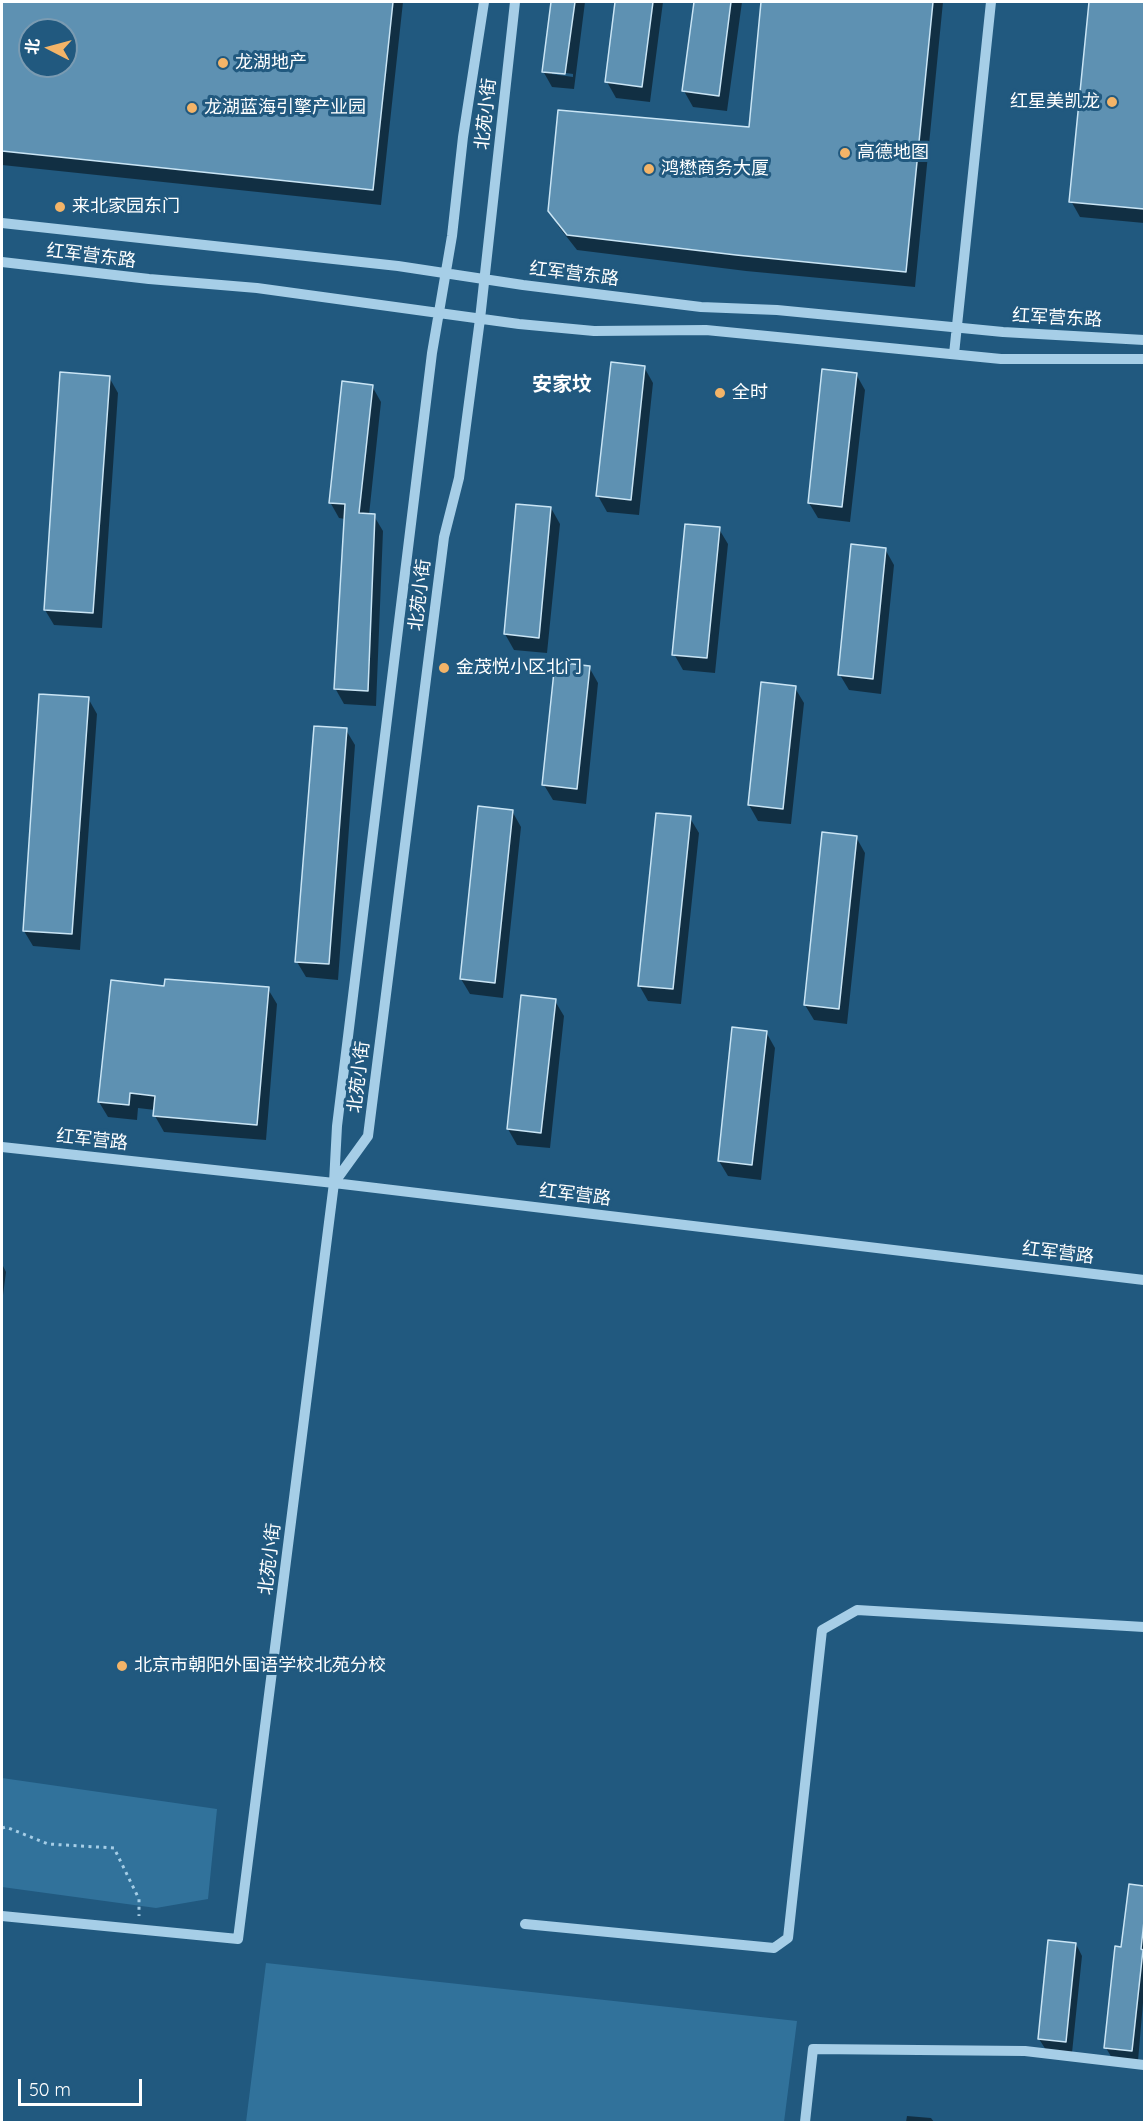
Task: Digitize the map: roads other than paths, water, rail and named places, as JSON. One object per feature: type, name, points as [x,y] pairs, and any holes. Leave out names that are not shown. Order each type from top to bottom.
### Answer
[{"type":"street","name":"北苑小街","points":[[2,1916],[238,1940],[334,1183],[339,1114],[432,353],[452,236],[463,137],[484,2]]},
{"type":"street","name":"北苑小街","points":[[334,1183],[368,1136],[444,537],[459,478],[480,319],[515,2]]},
{"type":"street","points":[[954,354],[991,2]]},
{"type":"street","name":"红军营东路","points":[[2,223],[398,266],[701,307],[777,310],[1004,332],[1144,339]]},
{"type":"street","name":"红军营东路","points":[[2,262],[149,279],[257,288],[480,319],[594,331],[706,330],[1001,359],[1144,359]]},
{"type":"street","name":"红军营路","points":[[2,1147],[334,1183],[1144,1280]]},
{"type":"street","points":[[525,1924],[774,1948],[788,1938],[822,1630],[857,1610],[1144,1627]]},
{"type":"street","points":[[805,2122],[813,2049],[1025,2051],[1144,2065]]},
{"type":"place","name":"龙湖地产","points":[[223,63]]},
{"type":"place","name":"红星美凯龙","points":[[1112,102]]},
{"type":"place","name":"龙湖蓝海引擎产业园","points":[[192,108]]},
{"type":"place","name":"高德地图","points":[[845,153]]},
{"type":"place","name":"鸿懋商务大厦","points":[[649,169]]},
{"type":"place","name":"来北家园东门","points":[[60,207]]},
{"type":"place","name":"全时","points":[[720,393]]},
{"type":"place","name":"金茂悦小区北门","points":[[444,668]]},
{"type":"place","name":"北京市朝阳外国语学校北苑分校","points":[[122,1666]]},
{"type":"district","name":"安家坟","points":[[562,385]]}]
